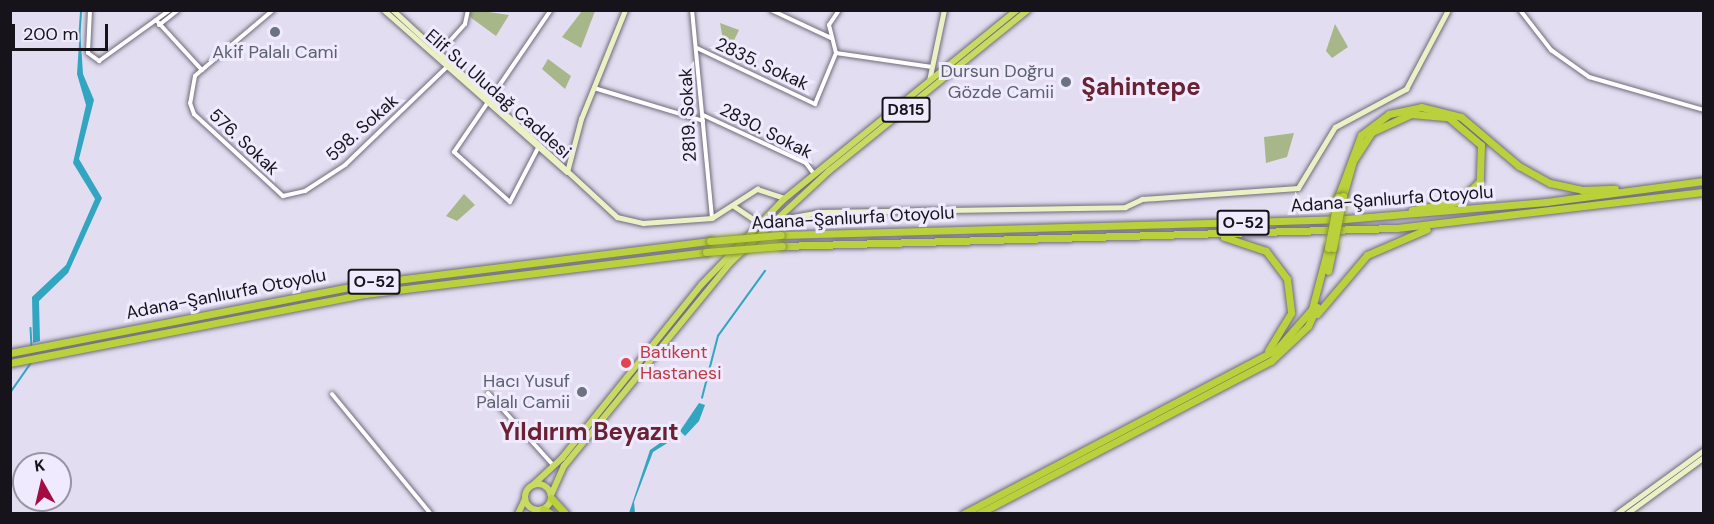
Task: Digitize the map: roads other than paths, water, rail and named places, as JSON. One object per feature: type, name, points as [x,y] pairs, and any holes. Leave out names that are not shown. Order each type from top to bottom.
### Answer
[{"type":"highway","name":"D815","points":[[533,485],[551,468],[702,284],[782,201],[1017,10]]},
{"type":"highway","name":"D815","points":[[551,496],[557,478],[700,297],[774,221],[1029,10]]},
{"type":"highway","points":[[963,513],[1277,349],[1303,322],[1317,296],[1330,248],[1350,153],[1365,131],[1389,114],[1421,107],[1461,117],[1519,166],[1565,188],[1600,190],[1704,180]]},
{"type":"highway","points":[[1196,223],[1443,207],[1475,190],[1484,169],[1482,149],[1470,130],[1448,117],[1424,112],[1399,117],[1364,142],[1340,196]]},
{"type":"highway","name":"Adana-Şanlıurfa Otoyolu","points":[[10,353],[364,284],[710,242],[782,235],[1444,213],[1704,180]]},
{"type":"highway","name":"Adana-Şanlıurfa Otoyolu","points":[[10,363],[365,294],[706,252],[782,246],[1180,234],[1480,220],[1704,192]]},
{"type":"highway","points":[[782,201],[791,205]]},
{"type":"highway","points":[[782,201],[785,210]]},
{"type":"highway","points":[[978,513],[1271,361],[1308,326],[1349,270],[1374,249],[1407,234],[1480,220]]},
{"type":"highway","points":[[1180,234],[1247,241],[1266,251],[1284,273],[1292,306],[1286,328],[1244,368]]},
{"type":"highway","points":[[1308,326],[1330,248]]},
{"type":"highway","points":[[551,468],[549,477],[557,478]]},
{"type":"highway","points":[[518,513],[533,485],[544,486],[566,513]]},
{"type":"highway","points":[[540,511],[551,496]]},
{"type":"highway","points":[[525,498],[540,511],[551,513]]},
{"type":"main road","name":"Elif Su Uludağ Caddesi","points":[[384,10],[490,102],[609,211],[627,220],[712,218],[734,206],[754,190],[772,193],[782,201]]},
{"type":"main road","name":"Elif Su Uludağ Caddesi","points":[[393,10],[538,148],[567,172]]},
{"type":"main road","points":[[567,172],[594,88],[625,10]]},
{"type":"main road","points":[[928,83],[944,10]]},
{"type":"main road","points":[[774,221],[796,217],[1125,207],[1142,199],[1298,188],[1335,127],[1406,89],[1449,10]]},
{"type":"main road","points":[[791,205],[796,217]]},
{"type":"main road","points":[[734,206],[761,224]]},
{"type":"main road","points":[[785,210],[796,217]]},
{"type":"main road","points":[[1616,513],[1704,450]]},
{"type":"main road","points":[[1626,513],[1704,457]]},
{"type":"street","points":[[90,10],[88,53],[99,62],[178,10]]},
{"type":"street","points":[[157,23],[170,10]]},
{"type":"street","points":[[157,23],[202,70],[273,10]]},
{"type":"street","points":[[439,53],[463,26],[468,10]]},
{"type":"street","points":[[538,148],[510,202],[454,152],[551,10]]},
{"type":"street","name":"2819. Sokak","points":[[692,10],[698,48],[712,218]]},
{"type":"street","points":[[771,10],[831,38]]},
{"type":"street","points":[[839,10],[829,25],[836,53],[933,67]]},
{"type":"street","points":[[1520,10],[1551,50],[1589,77],[1704,110]]},
{"type":"street","name":"2835. Sokak","points":[[698,48],[815,104],[836,53]]},
{"type":"street","name":"598. Sokak","points":[[286,197],[345,165],[447,67]]},
{"type":"street","name":"576. Sokak","points":[[202,70],[190,86],[194,114],[286,197]]},
{"type":"street","points":[[594,88],[703,121]]},
{"type":"street","name":"2830. Sokak","points":[[703,115],[806,163],[814,174]]},
{"type":"street","points":[[488,393],[551,468]]},
{"type":"street","points":[[332,394],[431,513]]},
{"type":"water","points":[[80,28],[83,74],[94,100],[79,159],[102,198],[68,273],[39,301],[40,341],[33,343],[32,297],[66,265],[95,199],[73,163],[86,105],[77,74]]},
{"type":"water","points":[[699,403],[705,405],[699,421],[685,436],[680,431]]},
{"type":"water","points":[[673,434],[677,437],[653,452],[634,502],[635,513],[629,513],[650,450]]},
{"type":"waterway","points":[[79,41],[81,10]]},
{"type":"waterway","points":[[702,398],[718,336],[765,271]]},
{"type":"waterway","points":[[31,328],[32,347]]},
{"type":"waterway","points":[[10,393],[32,361]]},
{"type":"place","name":"Akif Palalı Cami","points":[[275,32]]},
{"type":"place","name":"Dursun Doğru Gözde Camii","points":[[1066,82]]},
{"type":"place","name":"Batıkent Hastanesi","points":[[626,363]]},
{"type":"place","name":"Hacı Yusuf Palalı Camii","points":[[582,392]]},
{"type":"district","name":"Şahintepe","points":[[1141,87]]},
{"type":"district","name":"Yıldırım Beyazıt","points":[[589,432]]}]
